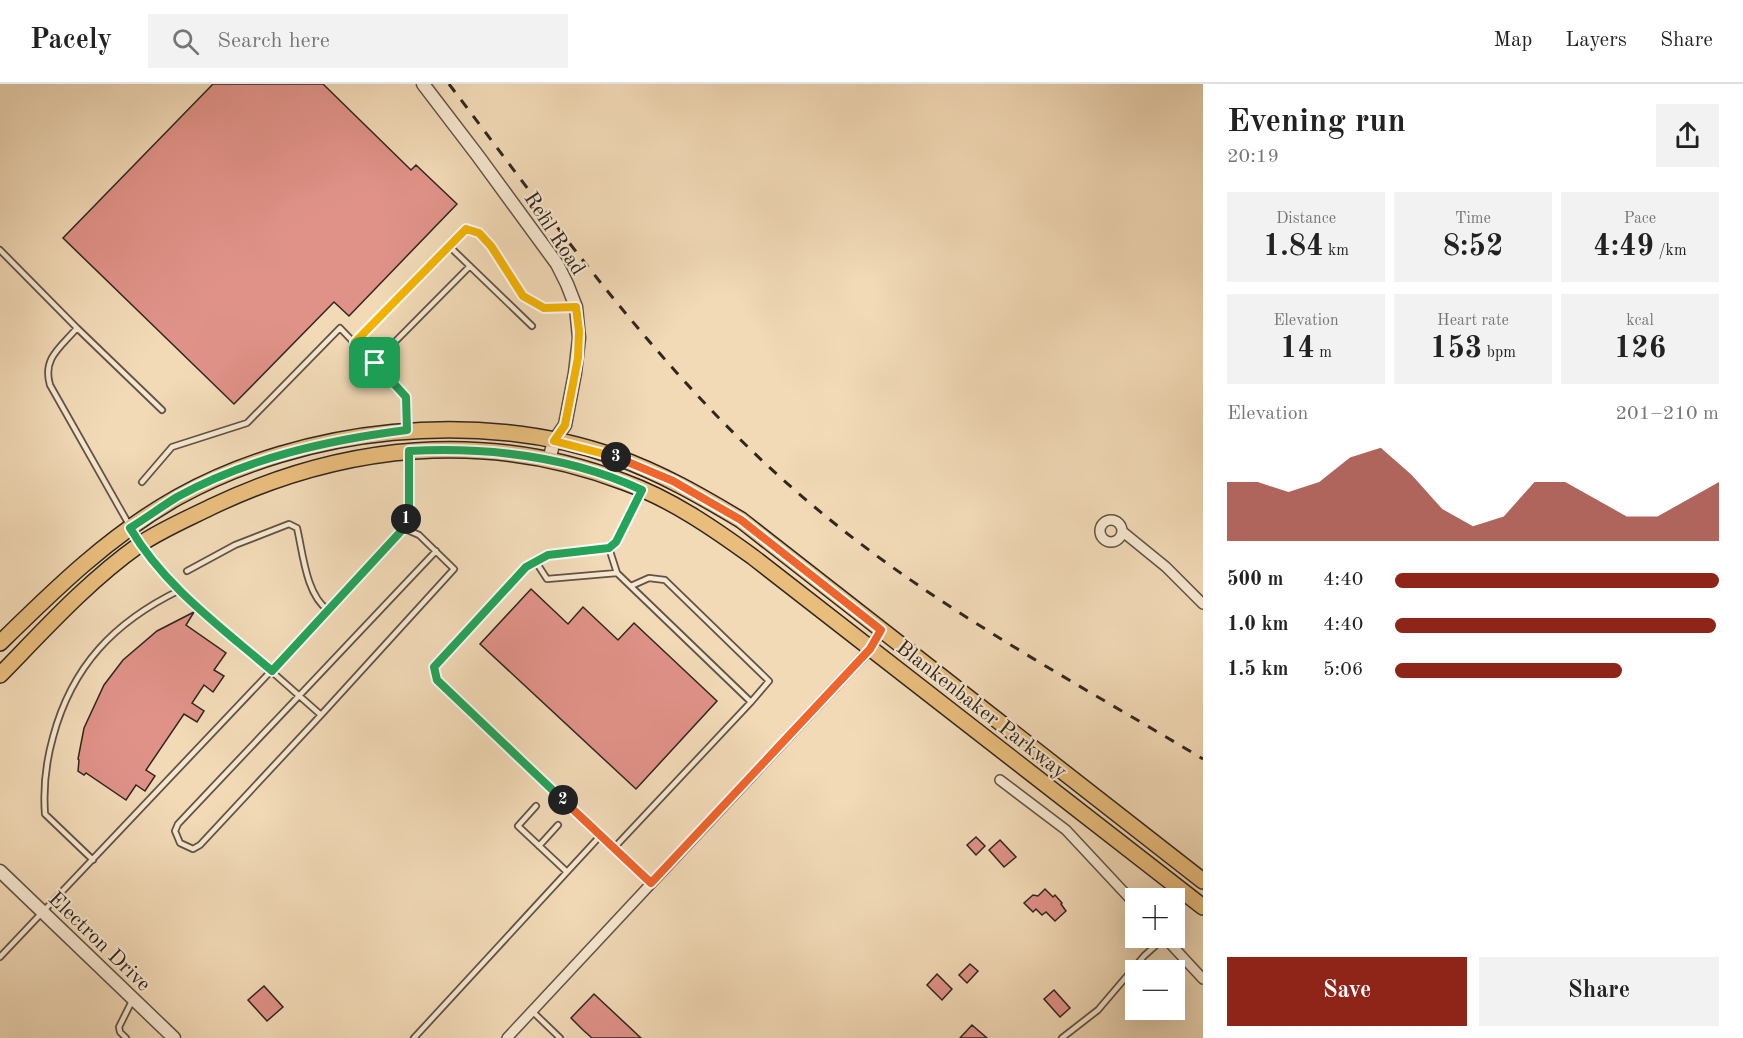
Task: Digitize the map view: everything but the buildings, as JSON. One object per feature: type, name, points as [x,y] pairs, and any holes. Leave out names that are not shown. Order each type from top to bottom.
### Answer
[{"type":"main road","name":"Blankenbaker Parkway","points":[[0,643],[93,555],[130,528],[178,497],[245,467],[311,446],[350,437],[407,430],[447,428],[554,441],[615,456],[673,481],[741,520],[1203,881]]},
{"type":"main road","name":"Blankenbaker Parkway","points":[[0,675],[79,594],[140,544],[176,524],[273,480],[361,457],[409,451],[452,449],[532,456],[624,482],[705,523],[753,557],[1203,907]]},
{"type":"street","name":"Rehl Road","points":[[423,84],[557,264],[576,307],[579,331],[578,358],[565,425],[554,441],[549,460]]},
{"type":"street","points":[[1123,532],[1166,567],[1203,604]]},
{"type":"street","points":[[511,1036],[870,649],[881,630]]},
{"type":"street","points":[[1000,780],[1066,830],[1125,894]]},
{"type":"street","name":"Electron Drive","points":[[0,871],[174,1038]]},
{"type":"street","points":[[1174,948],[1203,979]]},
{"type":"lane","points":[[355,342],[466,229],[479,233],[491,246],[523,296],[544,308],[576,307]]},
{"type":"lane","points":[[450,246],[532,326]]},
{"type":"lane","points":[[0,250],[162,410]]},
{"type":"lane","points":[[375,363],[470,266]]},
{"type":"lane","points":[[77,328],[50,359],[46,373],[50,385],[140,544],[169,581],[321,715]]},
{"type":"lane","points":[[142,482],[172,447],[247,423],[340,328],[406,397],[407,430]]},
{"type":"lane","points":[[0,957],[272,671],[404,528],[409,508],[409,451]]},
{"type":"lane","points":[[642,490],[616,542],[609,548],[548,555],[526,567],[434,667],[437,680],[651,883]]},
{"type":"lane","points":[[187,571],[235,546],[289,524],[297,528],[312,592],[319,604],[328,610]]},
{"type":"lane","points":[[404,528],[419,535],[436,551],[454,569],[200,844],[193,849],[180,843],[175,831],[178,824],[436,551]]},
{"type":"lane","points":[[609,548],[617,573],[751,702]]},
{"type":"lane","points":[[536,562],[547,579],[617,573]]},
{"type":"lane","points":[[614,848],[769,681],[665,580],[649,578],[631,586]]},
{"type":"lane","points":[[93,860],[45,814],[46,762],[60,711],[87,662],[110,636],[133,617],[180,590]]},
{"type":"lane","points":[[537,806],[518,826],[567,872]]},
{"type":"lane","points":[[539,846],[558,825]]},
{"type":"lane","points":[[414,1038],[601,836]]},
{"type":"lane","points":[[1062,1038],[1098,1010],[1153,948]]},
{"type":"lane","points":[[126,1038],[120,1032],[119,1027],[133,998]]},
{"type":"lane","points":[[532,1011],[560,1038]]},
{"type":"railway","points":[[449,84],[618,304],[710,409],[759,458],[857,541],[952,608],[1203,759]]},
{"type":"route","points":[[466,229],[479,233],[491,246],[523,296],[544,308],[576,307],[579,331],[578,358],[565,425],[554,441],[615,456],[701,496],[741,520],[881,630],[870,649],[651,883],[437,680],[434,667],[526,567],[548,555],[609,548],[616,542],[642,490],[590,471],[532,456],[452,449],[409,451],[409,508],[404,528],[272,671],[169,581],[130,528],[178,497],[245,467],[311,446],[350,437],[407,430],[406,397],[375,363],[355,342],[466,229]]}]
